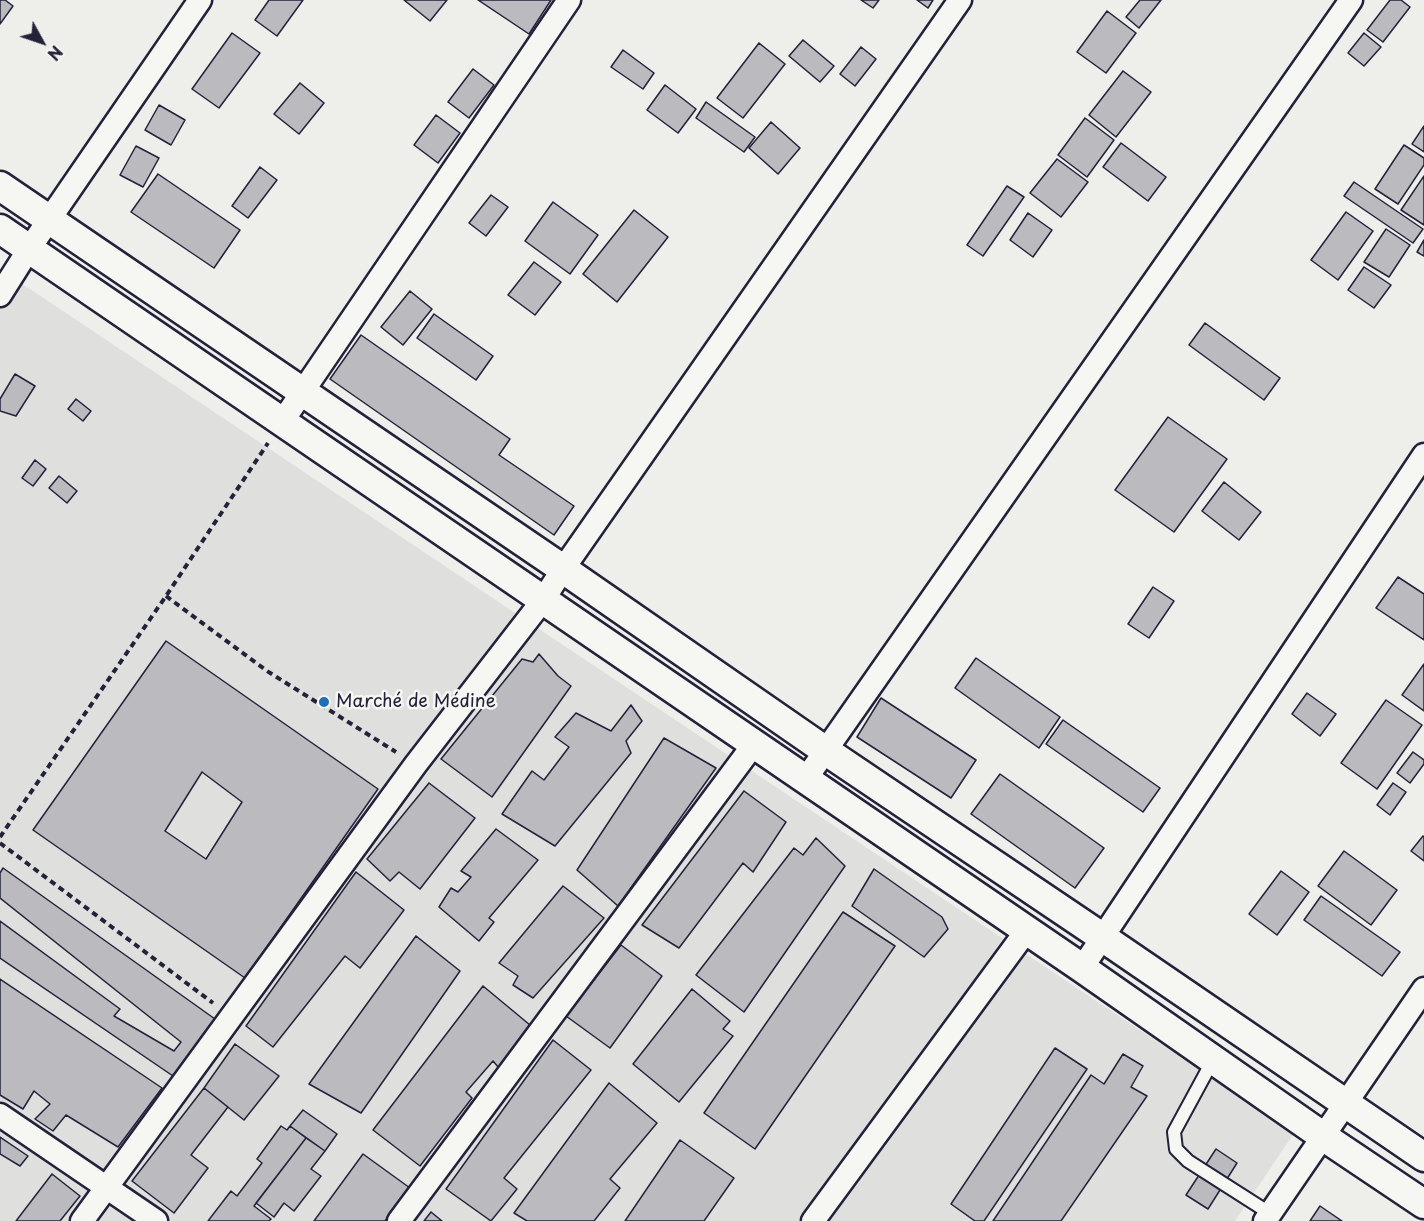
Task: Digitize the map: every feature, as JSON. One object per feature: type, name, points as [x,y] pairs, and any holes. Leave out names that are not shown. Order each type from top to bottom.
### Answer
[{"type":"street","points":[[0,295],[29,249],[200,0]]},
{"type":"street","points":[[282,422],[569,0]]},
{"type":"street","points":[[82,1221],[416,765],[543,600],[960,0]]},
{"type":"street","points":[[805,780],[1351,0]]},
{"type":"street","points":[[0,186],[1424,1157]]},
{"type":"street","points":[[0,229],[1424,1204]]},
{"type":"street","points":[[1082,968],[1424,455]]},
{"type":"street","points":[[399,1221],[754,744]]},
{"type":"street","points":[[813,1221],[1027,930]]},
{"type":"street","points":[[1268,1217],[1424,989]]},
{"type":"street","points":[[0,1115],[156,1221]]},
{"type":"lane","points":[[1213,1060],[1174,1132],[1176,1149],[1188,1161],[1268,1217]]},
{"type":"path","points":[[0,837],[166,596],[282,422]]},
{"type":"path","points":[[166,596],[267,671],[416,765]]},
{"type":"path","points":[[0,843],[231,1017]]},
{"type":"shaded area","name":"Marché de Médine","points":[[0,269],[1294,1133],[1235,1221],[0,1221]]},
{"type":"building","points":[[0,0],[5,0],[13,6],[0,24]]},
{"type":"building","points":[[269,0],[303,0],[277,36],[255,20]]},
{"type":"building","points":[[404,0],[447,0],[430,21]]},
{"type":"building","points":[[478,0],[551,0],[529,34]]},
{"type":"building","points":[[861,0],[879,0],[873,8]]},
{"type":"building","points":[[917,0],[933,0],[928,8]]},
{"type":"building","points":[[1140,0],[1161,0],[1139,28],[1126,17]]},
{"type":"building","points":[[1390,0],[1401,0],[1410,7],[1383,42],[1367,30]]},
{"type":"building","points":[[1107,11],[1136,33],[1106,73],[1077,52]]},
{"type":"building","points":[[232,33],[260,53],[219,108],[192,89]]},
{"type":"building","points":[[1364,33],[1381,47],[1364,66],[1348,53]]},
{"type":"building","points":[[803,40],[834,66],[820,82],[789,56]]},
{"type":"building","points":[[759,43],[785,64],[743,118],[717,98]]},
{"type":"building","points":[[861,47],[876,59],[855,86],[840,74]]},
{"type":"building","points":[[623,50],[654,73],[643,89],[611,67]]},
{"type":"building","points":[[473,69],[494,85],[469,118],[448,102]]},
{"type":"building","points":[[1123,71],[1151,92],[1116,137],[1089,115]]},
{"type":"building","points":[[300,83],[324,103],[299,134],[274,114]]},
{"type":"building","points":[[665,85],[696,109],[678,133],[647,110]]},
{"type":"building","points":[[706,102],[755,137],[744,152],[696,118]]},
{"type":"building","points":[[159,105],[185,120],[171,145],[145,130]]},
{"type":"building","points":[[436,115],[460,133],[438,163],[414,145]]},
{"type":"building","points":[[1085,118],[1114,140],[1087,177],[1058,155]]},
{"type":"building","points":[[771,122],[800,148],[778,174],[749,148]]},
{"type":"building","points":[[1424,126],[1424,152],[1412,144]]},
{"type":"building","points":[[1121,143],[1166,177],[1148,201],[1103,167]]},
{"type":"building","points":[[1404,145],[1424,158],[1424,165],[1398,204],[1375,189]]},
{"type":"building","points":[[136,146],[159,158],[143,187],[120,175]]},
{"type":"building","points":[[1057,159],[1088,182],[1061,217],[1030,193]]},
{"type":"building","points":[[260,167],[277,180],[248,218],[232,206]]},
{"type":"building","points":[[158,174],[240,230],[214,268],[131,212]]},
{"type":"building","points":[[1424,176],[1424,225],[1401,210]]},
{"type":"building","points":[[1354,182],[1423,229],[1413,243],[1344,196]]},
{"type":"building","points":[[1007,186],[1024,197],[983,256],[967,245]]},
{"type":"building","points":[[491,195],[508,207],[486,236],[469,223]]},
{"type":"building","points":[[553,202],[598,235],[570,274],[525,241]]},
{"type":"building","points":[[634,210],[668,237],[617,302],[583,274]]},
{"type":"building","points":[[1346,212],[1373,231],[1338,280],[1311,260]]},
{"type":"building","points":[[1028,213],[1052,230],[1033,257],[1010,240]]},
{"type":"building","points":[[1386,229],[1410,245],[1389,277],[1364,262]]},
{"type":"building","points":[[1424,240],[1424,256],[1417,252]]},
{"type":"building","points":[[534,262],[561,282],[535,315],[508,295]]},
{"type":"building","points":[[1364,267],[1391,285],[1374,308],[1348,290]]},
{"type":"building","points":[[410,291],[432,309],[403,345],[381,327]]},
{"type":"building","points":[[434,314],[493,356],[476,380],[417,338]]},
{"type":"building","points":[[1205,323],[1280,378],[1264,400],[1189,345]]},
{"type":"building","points":[[361,335],[510,439],[499,455],[574,506],[554,535],[330,379]]},
{"type":"building","points":[[15,374],[35,386],[16,416],[0,411],[0,399]]},
{"type":"building","points":[[76,399],[91,411],[83,421],[68,409]]},
{"type":"building","points":[[1168,417],[1227,459],[1174,532],[1115,490]]},
{"type":"building","points":[[35,460],[46,469],[33,486],[22,478]]},
{"type":"building","points":[[59,476],[77,491],[67,503],[49,488]]},
{"type":"building","points":[[1224,482],[1261,512],[1239,540],[1202,511]]},
{"type":"building","points":[[1398,577],[1424,594],[1424,640],[1376,608]]},
{"type":"building","points":[[1153,587],[1174,601],[1149,638],[1128,624]]},
{"type":"building","points":[[166,641],[378,789],[245,978],[33,830]],"holes":[[[202,772],[242,802],[206,859],[165,831]]]},
{"type":"building","points":[[539,654],[558,676],[571,686],[492,797],[441,759],[522,659],[533,662]]},
{"type":"building","points":[[976,658],[1060,717],[1039,748],[955,688]]},
{"type":"building","points":[[1424,664],[1424,711],[1402,695]]},
{"type":"building","points":[[1307,693],[1336,714],[1320,736],[1292,714]]},
{"type":"building","points":[[881,698],[976,760],[951,798],[857,737]]},
{"type":"building","points":[[1386,700],[1422,725],[1377,789],[1341,763]]},
{"type":"building","points":[[631,705],[642,721],[626,741],[631,753],[555,846],[502,814],[532,771],[544,780],[569,747],[555,737],[576,713],[611,731]]},
{"type":"building","points":[[1063,720],[1160,788],[1143,812],[1046,744]]},
{"type":"building","points":[[664,738],[716,768],[618,906],[577,870]]},
{"type":"building","points":[[1413,752],[1424,760],[1424,764],[1410,783],[1397,773]]},
{"type":"building","points":[[1000,774],[1104,848],[1075,888],[971,814]]},
{"type":"building","points":[[429,783],[475,818],[420,889],[399,872],[390,881],[367,859]]},
{"type":"building","points":[[1393,783],[1406,792],[1390,815],[1377,805]]},
{"type":"building","points":[[744,791],[786,822],[753,872],[743,863],[679,948],[642,925]]},
{"type":"building","points":[[496,829],[538,860],[489,918],[494,922],[479,941],[439,907],[451,888],[458,892],[471,877],[461,871]]},
{"type":"building","points":[[1424,837],[1424,861],[1411,851]]},
{"type":"building","points":[[816,838],[845,866],[744,1012],[696,975],[794,848],[803,855]]},
{"type":"building","points":[[1344,851],[1397,890],[1371,925],[1318,886]]},
{"type":"building","points":[[3,868],[215,1019],[173,1076],[0,958],[0,921],[120,1009],[114,1016],[174,1051],[181,1042],[0,898],[0,873]]},
{"type":"building","points":[[874,869],[942,917],[948,929],[924,957],[852,906]]},
{"type":"building","points":[[1281,871],[1309,892],[1277,935],[1249,914]]},
{"type":"building","points":[[356,872],[404,910],[360,968],[345,956],[273,1047],[246,1026]]},
{"type":"building","points":[[563,886],[604,918],[533,998],[513,985],[518,976],[499,963]]},
{"type":"building","points":[[1321,896],[1400,952],[1382,976],[1304,920]]},
{"type":"building","points":[[843,912],[895,946],[755,1149],[704,1113]]},
{"type":"building","points":[[416,936],[460,971],[361,1113],[309,1084]]},
{"type":"building","points":[[621,945],[662,976],[610,1048],[566,1016]]},
{"type":"building","points":[[0,979],[162,1088],[118,1147],[66,1115],[53,1131],[35,1119],[50,1104],[34,1091],[23,1109],[0,1095]]},
{"type":"building","points":[[483,986],[530,1025],[499,1068],[493,1061],[466,1092],[472,1098],[420,1166],[373,1130]]},
{"type":"building","points":[[692,989],[730,1021],[723,1029],[733,1036],[679,1102],[633,1064]]},
{"type":"building","points":[[553,1040],[591,1070],[504,1178],[517,1189],[491,1221],[446,1189]]},
{"type":"building","points":[[235,1044],[279,1076],[244,1120],[204,1088]]},
{"type":"building","points":[[1055,1048],[1087,1069],[984,1221],[975,1221],[951,1204]]},
{"type":"building","points":[[1123,1054],[1143,1066],[1131,1087],[1147,1096],[1061,1221],[993,1221],[1091,1075],[1104,1084]]},
{"type":"building","points":[[609,1083],[657,1123],[610,1179],[620,1188],[594,1221],[527,1221],[514,1213]]},
{"type":"building","points":[[204,1088],[228,1107],[191,1155],[208,1168],[174,1213],[132,1181]]},
{"type":"building","points":[[303,1110],[337,1134],[325,1151],[290,1126]]},
{"type":"building","points":[[281,1126],[287,1130],[290,1126],[306,1138],[254,1206],[271,1219],[269,1221],[208,1221],[231,1191],[237,1196],[262,1163],[257,1159]]},
{"type":"building","points":[[0,1137],[28,1156],[20,1166],[0,1154]]},
{"type":"building","points":[[306,1138],[325,1151],[311,1169],[321,1176],[294,1211],[284,1203],[274,1217],[256,1203]]},
{"type":"building","points":[[680,1140],[734,1178],[704,1221],[625,1221]]},
{"type":"building","points":[[1216,1149],[1237,1163],[1208,1209],[1186,1195]]},
{"type":"building","points":[[363,1154],[410,1188],[385,1221],[314,1221]]},
{"type":"building","points":[[52,1174],[80,1196],[60,1221],[16,1221]]},
{"type":"building","points":[[1320,1206],[1342,1221],[1310,1221]]},
{"type":"building","points":[[431,1212],[442,1221],[424,1221]]},
{"type":"place","name":"Marché de Médine","points":[[324,702]]}]
